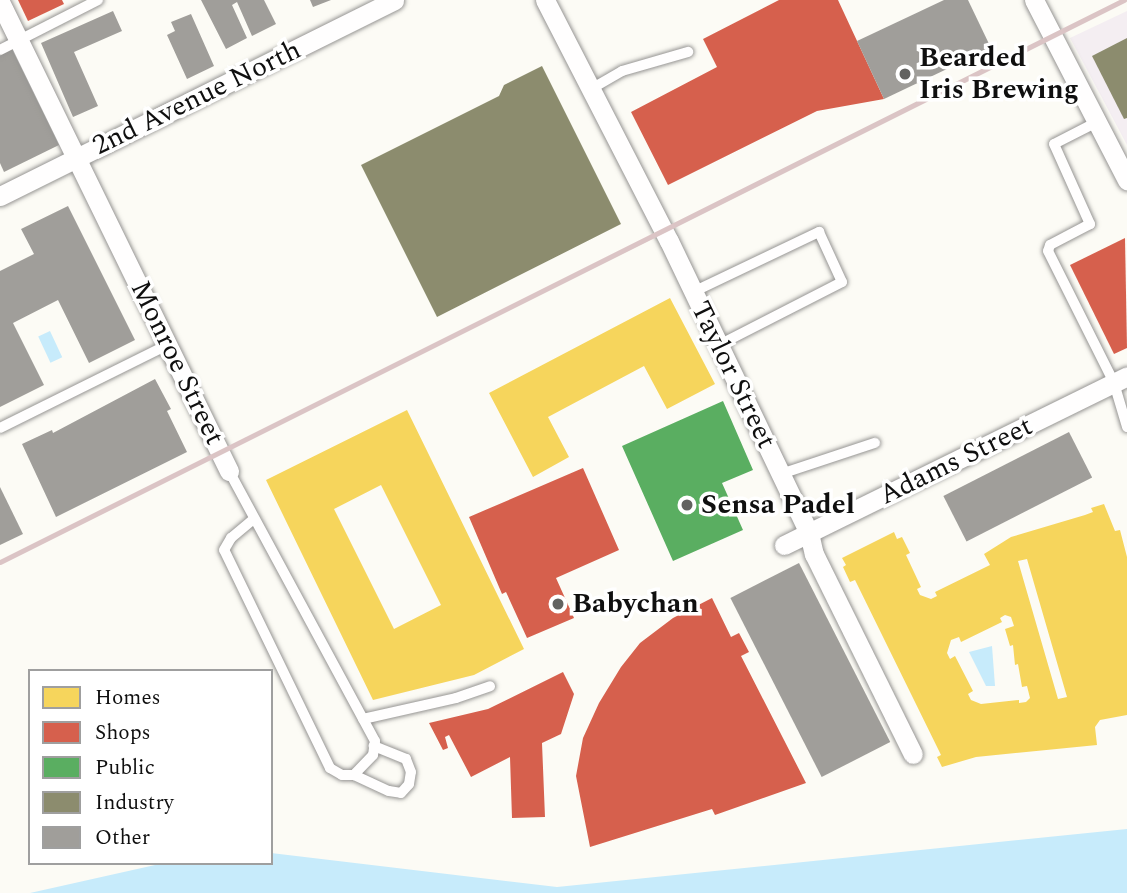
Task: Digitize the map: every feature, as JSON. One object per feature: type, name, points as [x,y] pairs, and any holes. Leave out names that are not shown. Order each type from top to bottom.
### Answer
[{"type":"street","name":"2nd Avenue North","points":[[0,196],[394,0]]},
{"type":"street","name":"Taylor Street","points":[[545,0],[719,345],[809,533],[814,554],[913,754]]},
{"type":"street","points":[[1034,0],[1127,180]]},
{"type":"street","name":"Monroe Street","points":[[0,2],[169,343],[229,471]]},
{"type":"street","name":"Adams Street","points":[[784,545],[1120,380]]},
{"type":"lane","points":[[0,50],[98,0]]},
{"type":"lane","points":[[591,89],[622,71],[688,52]]},
{"type":"lane","points":[[1097,122],[1054,144],[1090,224],[1050,245],[1048,251],[1120,380],[1127,427]]},
{"type":"lane","points":[[693,292],[819,232],[842,282],[719,345]]},
{"type":"lane","points":[[0,428],[169,343]]},
{"type":"lane","points":[[781,474],[875,443]]},
{"type":"lane","name":"Monroe Street","points":[[229,471],[375,741],[374,746]]},
{"type":"lane","points":[[254,519],[230,538],[224,550],[330,768],[342,775],[354,775],[389,791],[401,793],[409,784],[411,772],[406,759],[374,746],[373,755],[354,775]]},
{"type":"lane","points":[[363,719],[456,698],[490,686]]},
{"type":"shaded area","points":[[1127,11],[1127,145],[1070,38]]},
{"type":"water","points":[[50,331],[62,357],[50,363],[38,336]]},
{"type":"water","points":[[992,646],[995,686],[986,686],[969,652]]},
{"type":"water","points":[[1127,829],[1127,893],[30,893],[155,865],[273,865],[273,853],[557,887]]},
{"type":"building: Homes","points":[[670,298],[715,384],[667,409],[644,366],[548,417],[569,457],[533,477],[489,393]]},
{"type":"building: Homes","points":[[407,410],[524,649],[474,675],[373,700],[266,480]],"holes":[[[381,485],[441,605],[394,629],[334,509]]]},
{"type":"building: Homes","points":[[1104,504],[1115,531],[1120,530],[1127,557],[1127,715],[1100,720],[1095,727],[1097,745],[976,757],[942,767],[937,757],[941,755],[855,580],[850,582],[842,558],[894,532],[897,539],[902,537],[910,553],[906,555],[921,587],[917,589],[920,595],[931,599],[937,596],[935,592],[990,565],[984,554],[1011,537],[1085,515],[1093,512],[1091,508]],"holes":[[[1027,559],[1029,566],[1067,697],[1058,699],[1018,561]],[[1005,615],[1011,617],[1014,626],[1005,629],[1010,646],[1013,645],[1015,665],[1018,664],[1022,687],[1027,686],[1030,698],[1019,703],[1019,700],[981,704],[971,700],[968,694],[973,691],[955,656],[950,659],[947,653],[951,640],[959,637],[961,642],[1002,622],[1000,618]]]},
{"type":"building: Shops","points":[[18,0],[62,0],[64,4],[28,21]]},
{"type":"building: Shops","points":[[779,0],[838,0],[884,99],[817,111],[668,185],[631,112],[717,67],[703,39]]},
{"type":"building: Shops","points":[[1125,238],[1127,348],[1114,354],[1070,265]]},
{"type":"building: Shops","points":[[583,468],[619,550],[556,578],[574,618],[527,638],[506,592],[502,594],[469,517]]},
{"type":"building: Shops","points":[[712,598],[731,637],[739,633],[749,652],[741,656],[806,783],[715,815],[712,809],[590,847],[576,776],[583,738],[599,703],[621,667],[640,643],[673,618]]},
{"type":"building: Shops","points":[[563,672],[574,694],[561,734],[542,743],[545,817],[512,818],[510,757],[471,777],[449,735],[445,737],[448,748],[443,750],[429,723],[488,709]]},
{"type":"building: Public","points":[[723,401],[753,470],[722,483],[743,530],[673,561],[622,446]]},
{"type":"building: Industry","points":[[1127,38],[1127,118],[1124,119],[1092,56]]},
{"type":"building: Industry","points":[[542,66],[621,224],[437,317],[361,165],[499,96],[504,85]]},
{"type":"building: Other","points":[[201,0],[264,0],[276,24],[252,36],[237,2],[232,5],[247,38],[226,49]]},
{"type":"building: Other","points":[[310,0],[331,0],[313,7]]},
{"type":"building: Other","name":"Bearded Iris Brewing","points":[[944,0],[968,0],[991,48],[884,99],[857,41]]},
{"type":"building: Other","points":[[113,11],[122,31],[74,52],[98,106],[73,117],[41,43]]},
{"type":"building: Other","points":[[191,14],[214,66],[187,79],[167,35],[175,31],[171,22]]},
{"type":"building: Other","points":[[12,49],[59,145],[4,172],[0,163],[0,55]]},
{"type":"building: Other","points":[[68,206],[135,340],[89,363],[58,300],[13,323],[44,385],[0,407],[0,271],[34,254],[21,229]]},
{"type":"building: Other","points":[[155,379],[171,409],[167,411],[187,452],[56,517],[22,444],[52,430],[53,433]]},
{"type":"building: Other","points":[[1069,432],[1092,477],[967,541],[943,496]]},
{"type":"building: Other","points":[[0,487],[23,534],[0,545]]},
{"type":"building: Other","points":[[799,563],[890,742],[822,777],[730,598]]},
{"type":"railway","points":[[0,562],[1124,0]]},
{"type":"place","name":"Bearded Iris Brewing","points":[[905,74]]},
{"type":"place","name":"Sensa Padel","points":[[687,505]]},
{"type":"place","name":"Babychan","points":[[558,604]]}]
